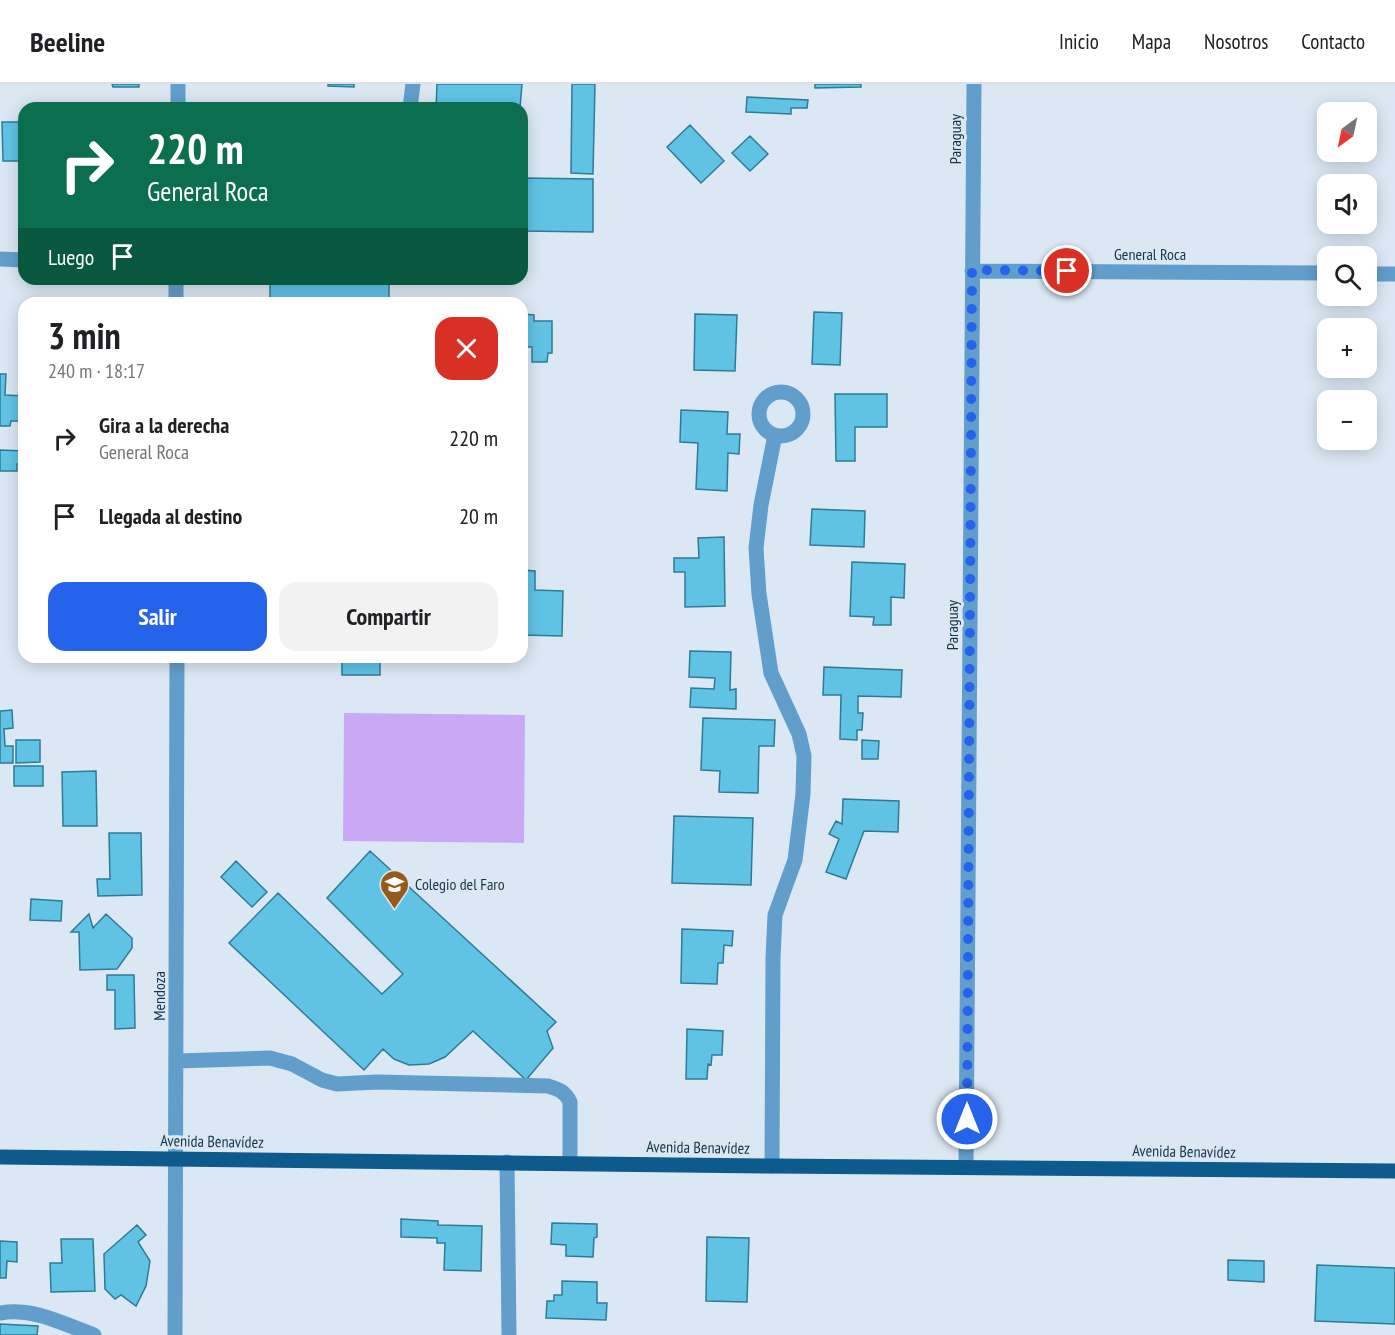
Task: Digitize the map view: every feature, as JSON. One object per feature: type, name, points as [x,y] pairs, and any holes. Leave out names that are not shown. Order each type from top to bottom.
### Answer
[{"type":"main road","name":"Avenida Benavídez","points":[[0,1157],[1395,1171]]},
{"type":"street","points":[[178,84],[178,102]]},
{"type":"street","points":[[412,102],[413,84]]},
{"type":"street","name":"Paraguay","points":[[966,1167],[974,84]]},
{"type":"street","points":[[0,259],[18,260]]},
{"type":"street","name":"General Roca","points":[[972,270],[1317,273]]},
{"type":"street","points":[[1377,274],[1395,274]]},
{"type":"street","points":[[772,1166],[775,915],[795,860],[803,794],[804,756],[799,734],[771,673],[759,594],[757,537],[768,464],[775,435]]},
{"type":"street","name":"Mendoza","points":[[175,1335],[177,663]]},
{"type":"street","points":[[177,1061],[270,1058],[292,1064],[321,1080],[337,1083],[548,1086],[561,1090],[570,1102],[570,1163]]},
{"type":"street","points":[[507,1162],[509,1335]]},
{"type":"street","points":[[0,1312],[16,1310],[28,1312],[93,1335]]},
{"type":"shaded area","points":[[344,713],[525,715],[524,843],[343,841]]},
{"type":"building","points":[[112,84],[139,84],[139,87],[113,87]]},
{"type":"building","points":[[328,84],[354,84],[354,87],[328,86]]},
{"type":"building","points":[[437,84],[522,84],[520,102],[436,102]]},
{"type":"building","points":[[572,84],[595,84],[593,174],[571,173]]},
{"type":"building","points":[[815,84],[861,84],[861,87],[815,88]]},
{"type":"building","points":[[747,97],[808,100],[807,108],[791,108],[791,114],[746,112]]},
{"type":"building","points":[[2,122],[18,122],[18,161],[3,161]]},
{"type":"building","points":[[690,125],[724,161],[701,183],[667,147]]},
{"type":"building","points":[[750,136],[768,154],[750,171],[732,153]]},
{"type":"building","points":[[528,178],[593,179],[593,232],[528,231]]},
{"type":"building","points":[[270,285],[389,285],[389,297],[270,297]]},
{"type":"building","points":[[814,312],[842,313],[840,365],[812,364]]},
{"type":"building","points":[[528,314],[534,315],[534,321],[552,321],[552,353],[548,353],[547,362],[532,362],[532,347],[528,347]]},
{"type":"building","points":[[695,314],[737,315],[735,371],[694,370]]},
{"type":"building","points":[[0,374],[6,374],[5,395],[18,396],[18,421],[11,421],[10,426],[0,426]]},
{"type":"building","points":[[835,394],[887,394],[887,427],[855,427],[855,461],[836,461]]},
{"type":"building","points":[[681,410],[728,412],[727,434],[740,434],[739,454],[728,453],[727,491],[696,489],[698,443],[680,442]]},
{"type":"building","points":[[0,450],[18,451],[17,471],[0,471]]},
{"type":"building","points":[[812,509],[865,511],[864,547],[810,545]]},
{"type":"building","points":[[724,537],[725,606],[685,607],[685,572],[674,572],[674,558],[699,558],[698,538]]},
{"type":"building","points":[[852,562],[905,564],[904,598],[891,597],[891,625],[873,625],[874,617],[850,616]]},
{"type":"building","points":[[528,570],[535,571],[535,590],[563,591],[562,636],[528,635]]},
{"type":"building","points":[[690,651],[731,652],[730,690],[736,689],[736,709],[690,707],[691,688],[714,689],[715,678],[689,677]]},
{"type":"building","points":[[342,663],[380,663],[380,675],[342,675]]},
{"type":"building","points":[[824,667],[902,670],[901,697],[858,696],[858,713],[863,713],[862,730],[857,730],[857,740],[840,739],[841,695],[823,695]]},
{"type":"building","points":[[12,710],[13,728],[4,729],[5,746],[13,746],[13,763],[0,763],[0,711]]},
{"type":"building","points":[[703,718],[775,720],[774,746],[759,746],[758,793],[719,792],[720,771],[701,770]]},
{"type":"building","points":[[16,740],[40,740],[40,762],[16,763]]},
{"type":"building","points":[[862,740],[879,741],[878,759],[862,759]]},
{"type":"building","points":[[14,766],[43,766],[43,786],[14,786]]},
{"type":"building","points":[[96,771],[97,826],[63,826],[62,772]]},
{"type":"building","points":[[843,799],[899,801],[898,832],[864,831],[846,879],[826,872],[839,839],[829,834],[836,821],[842,824]]},
{"type":"building","points":[[674,816],[753,818],[751,885],[672,883]]},
{"type":"building","points":[[109,833],[141,833],[142,895],[98,896],[97,879],[110,879]]},
{"type":"building","points":[[370,851],[556,1022],[547,1031],[553,1048],[526,1080],[473,1031],[445,1057],[429,1064],[409,1065],[394,1059],[383,1049],[364,1070],[229,943],[278,893],[382,994],[403,974],[327,898]]},
{"type":"building","points":[[236,861],[267,892],[252,907],[221,877]]},
{"type":"building","points":[[31,899],[62,901],[61,921],[30,920]]},
{"type":"building","points":[[89,914],[93,928],[106,914],[132,938],[132,948],[117,969],[80,970],[79,932],[71,932]]},
{"type":"building","points":[[682,929],[733,931],[732,946],[724,945],[723,963],[718,963],[717,984],[681,983]]},
{"type":"building","points":[[107,975],[134,975],[135,1028],[115,1029],[115,990],[107,990]]},
{"type":"building","points":[[687,1029],[723,1031],[722,1055],[712,1055],[711,1065],[708,1064],[707,1079],[686,1079]]},
{"type":"building","points":[[401,1219],[438,1221],[438,1225],[482,1226],[481,1271],[444,1270],[445,1243],[437,1243],[437,1238],[401,1237]]},
{"type":"building","points":[[552,1223],[597,1224],[593,1257],[566,1256],[566,1245],[551,1244]]},
{"type":"building","points":[[137,1225],[146,1235],[138,1242],[150,1261],[146,1286],[136,1306],[121,1295],[115,1299],[105,1289],[104,1254]]},
{"type":"building","points":[[707,1237],[749,1238],[747,1302],[706,1301]]},
{"type":"building","points":[[61,1239],[93,1239],[95,1291],[51,1292],[50,1263],[62,1263]]},
{"type":"building","points":[[0,1241],[17,1242],[17,1262],[7,1261],[6,1278],[0,1278]]},
{"type":"building","points":[[1228,1260],[1264,1261],[1264,1282],[1228,1280]]},
{"type":"building","points":[[1317,1265],[1395,1268],[1395,1324],[1315,1321]]},
{"type":"building","points":[[562,1281],[597,1282],[597,1303],[607,1303],[606,1320],[546,1318],[547,1301],[554,1301],[554,1295],[562,1295]]},
{"type":"building","points":[[0,1324],[38,1326],[37,1335],[0,1335]]},
{"type":"place","name":"Colegio del Faro","points":[[394,910]]},
{"type":"route","points":[[967,1119],[972,270],[1067,271]]}]
